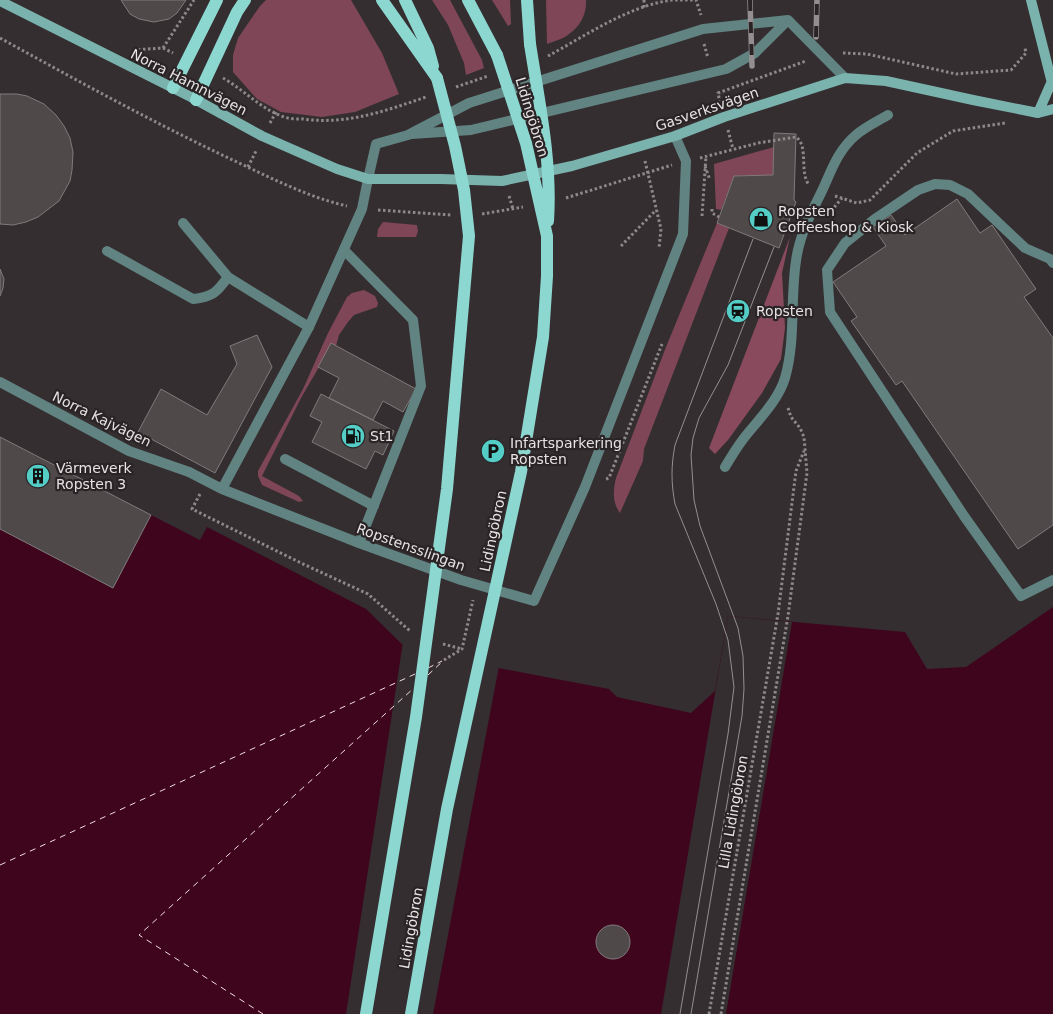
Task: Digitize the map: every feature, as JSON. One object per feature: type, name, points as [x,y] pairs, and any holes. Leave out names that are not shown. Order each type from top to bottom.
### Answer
[{"type":"main road","points":[[172,88],[217,0]]},
{"type":"main road","points":[[196,100],[236,12],[245,0]]},
{"type":"main road","points":[[382,0],[437,78]]},
{"type":"main road","points":[[366,1014],[416,717],[447,489],[469,236],[464,190],[455,146],[437,78],[428,48],[405,0]]},
{"type":"main road","name":"Lidingöbron","points":[[410,1014],[447,809],[521,472],[543,337],[547,276],[547,236],[526,143],[497,55],[468,0]]},
{"type":"main road","points":[[527,0],[530,44],[545,141],[550,192],[547,236]]},
{"type":"main road","points":[[1031,0],[1052,84],[1038,113]]},
{"type":"main road","name":"Norra Hamnvägen","points":[[0,1],[196,100],[262,136],[337,169],[368,179]]},
{"type":"main road","name":"Gasverksvägen","points":[[368,179],[502,181],[572,166],[676,136],[724,117],[845,78],[886,81],[1038,113],[1053,109]]},
{"type":"street","points":[[408,134],[472,130],[726,69],[755,53],[788,20]]},
{"type":"street","points":[[222,488],[309,327],[344,250],[362,209],[376,144],[408,134],[469,103],[703,29],[788,20],[822,52],[845,78]]},
{"type":"street","points":[[725,467],[742,440],[776,396],[784,380],[792,328],[796,260],[808,218],[831,168],[841,152],[856,135],[888,114]]},
{"type":"street","name":"Ropstensslingan","points":[[222,488],[358,543],[461,580],[534,601],[585,487],[683,234],[686,161],[676,136]]},
{"type":"street","points":[[1053,263],[1050,259],[1025,248],[968,194],[950,185],[935,184],[918,190],[875,219],[845,243],[827,270],[830,312],[964,516],[1021,596],[1053,580]]},
{"type":"street","points":[[183,223],[228,277],[309,327]]},
{"type":"street","points":[[344,250],[414,320],[421,386],[358,543]]},
{"type":"street","points":[[107,251],[193,299],[207,298],[219,289],[228,277]]},
{"type":"street","name":"Norra Kajvägen","points":[[0,382],[129,451],[189,472],[222,488]]},
{"type":"street","points":[[285,459],[374,506]]},
{"type":"path","points":[[163,48],[194,0]]},
{"type":"path","points":[[644,0],[644,8]]},
{"type":"path","points":[[539,59],[633,11],[672,0],[696,0],[702,16]]},
{"type":"path","points":[[0,38],[189,140],[310,195],[362,209],[455,216]]},
{"type":"path","points":[[704,44],[708,58]]},
{"type":"path","points":[[718,93],[804,61],[822,52],[867,54],[956,74],[1011,70],[1026,53],[1024,45]]},
{"type":"path","points":[[129,50],[163,48],[187,60]]},
{"type":"path","points":[[209,71],[239,87],[253,100],[284,117],[324,122],[357,118],[426,97]]},
{"type":"path","points":[[454,88],[492,75]]},
{"type":"path","points":[[702,216],[706,156],[796,136],[801,141],[806,181],[810,186],[821,192],[857,203],[870,200],[917,153],[953,131],[1010,123]]},
{"type":"path","points":[[645,161],[661,229],[659,248]]},
{"type":"path","points":[[705,165],[710,180]]},
{"type":"path","points":[[558,200],[647,173]]},
{"type":"path","points":[[508,195],[513,209]]},
{"type":"path","points":[[479,215],[531,205]]},
{"type":"path","points":[[712,209],[712,214],[719,217]]},
{"type":"path","points":[[621,246],[656,210]]},
{"type":"path","points":[[585,487],[609,478],[662,344]]},
{"type":"path","name":"Lilla Lidingöbron","points":[[709,1014],[778,614],[796,471],[805,448],[807,473],[788,616],[721,1014]]},
{"type":"path","points":[[207,481],[192,509],[368,594],[414,634]]},
{"type":"path","points":[[444,660],[462,649],[470,610]]},
{"type":"path","points":[[437,643],[462,649]]},
{"type":"shaded area","points":[[266,0],[351,0],[382,53],[399,94],[355,112],[322,117],[281,112],[257,99],[233,72],[233,55],[238,38]]},
{"type":"shaded area","points":[[432,0],[450,0],[482,60],[484,68],[466,75],[464,63],[448,25]]},
{"type":"shaded area","points":[[492,0],[510,0],[511,24],[508,26]]},
{"type":"shaded area","points":[[546,0],[586,0],[584,15],[576,28],[564,37],[547,44]]},
{"type":"shaded area","points":[[774,147],[773,175],[734,176],[721,210],[716,209],[714,164]]},
{"type":"shaded area","points":[[383,222],[417,225],[416,237],[377,237],[378,229]]},
{"type":"shaded area","points":[[717,223],[729,228],[644,449],[643,461],[620,513],[614,496],[616,478],[666,347]]},
{"type":"shaded area","points":[[790,237],[782,273],[785,328],[781,359],[762,393],[728,440],[715,454],[709,448]]},
{"type":"shaded area","points":[[364,290],[375,296],[378,303],[377,307],[354,315],[339,335],[336,346],[319,367],[301,398],[262,476],[299,496],[303,501],[299,502],[262,485],[258,471],[303,389],[328,333],[347,297],[352,293]]},
{"type":"shaded area","points":[[151,515],[200,540],[207,527],[366,609],[409,651],[609,689],[617,697],[691,713],[715,691],[728,616],[905,632],[927,669],[966,667],[1053,607],[1053,1014],[0,1014],[0,529],[113,588]]},
{"type":"pier","points":[[728,616],[792,622],[726,1014],[661,1014]]},
{"type":"pier","points":[[403,642],[410,649],[499,666],[433,1014],[346,1014]]},
{"type":"building","points":[[121,0],[186,0],[177,13],[169,19],[154,22],[139,19],[130,14]]},
{"type":"building","points":[[0,94],[27,96],[44,104],[64,126],[70,138],[73,152],[70,181],[59,201],[38,217],[13,225],[0,224]]},
{"type":"building","points":[[774,133],[796,134],[794,200],[796,202],[779,248],[717,223],[734,176],[773,175]]},
{"type":"building","points":[[957,199],[980,233],[992,225],[1036,289],[1024,297],[1053,338],[1053,525],[1018,549],[902,381],[896,385],[851,321],[857,317],[833,282],[886,246],[873,227],[891,215],[905,235]]},
{"type":"building","points":[[0,269],[4,279],[0,296]]},
{"type":"building","points":[[257,335],[272,367],[215,473],[138,432],[161,389],[207,415],[237,364],[230,346]]},
{"type":"building","points":[[331,343],[416,389],[403,412],[383,401],[373,420],[329,398],[339,378],[318,367]]},
{"type":"building","name":"St1","points":[[321,394],[394,431],[383,455],[375,451],[366,469],[312,442],[322,422],[310,416]]},
{"type":"building","name":"Värmeverk Ropsten 3","points":[[0,437],[151,515],[113,588],[0,529]]},
{"type":"building","points":[[613,925],[620,926],[625,930],[629,935],[629,949],[625,954],[620,958],[613,959],[606,958],[601,954],[597,949],[596,942],[597,935],[601,930],[606,926]]},
{"type":"ferry route","points":[[428,675],[444,660]]},
{"type":"ferry route","points":[[428,668],[442,661]]},
{"type":"ferry route","points":[[0,865],[415,674]]},
{"type":"ferry route","points":[[263,1014],[139,935],[414,688]]},
{"type":"tram line","points":[[680,1014],[728,734],[734,687],[728,640],[716,604],[675,504],[672,482],[673,460],[675,445],[753,239]]},
{"type":"tram line","points":[[691,1014],[742,716],[744,689],[743,656],[738,628],[700,526],[694,500],[691,455],[693,438],[699,418],[728,365],[774,247]]},
{"type":"railway","points":[[750,0],[752,66]]},
{"type":"railway","points":[[816,37],[817,0]]},
{"type":"place","name":"Ropsten Coffeeshop & Kiosk","points":[[761,219]]},
{"type":"place","name":"Ropsten","points":[[738,311]]},
{"type":"place","name":"St1","points":[[353,436]]},
{"type":"place","name":"Infartsparkering Ropsten","points":[[493,451]]},
{"type":"place","name":"Värmeverk Ropsten 3","points":[[38,476]]}]
